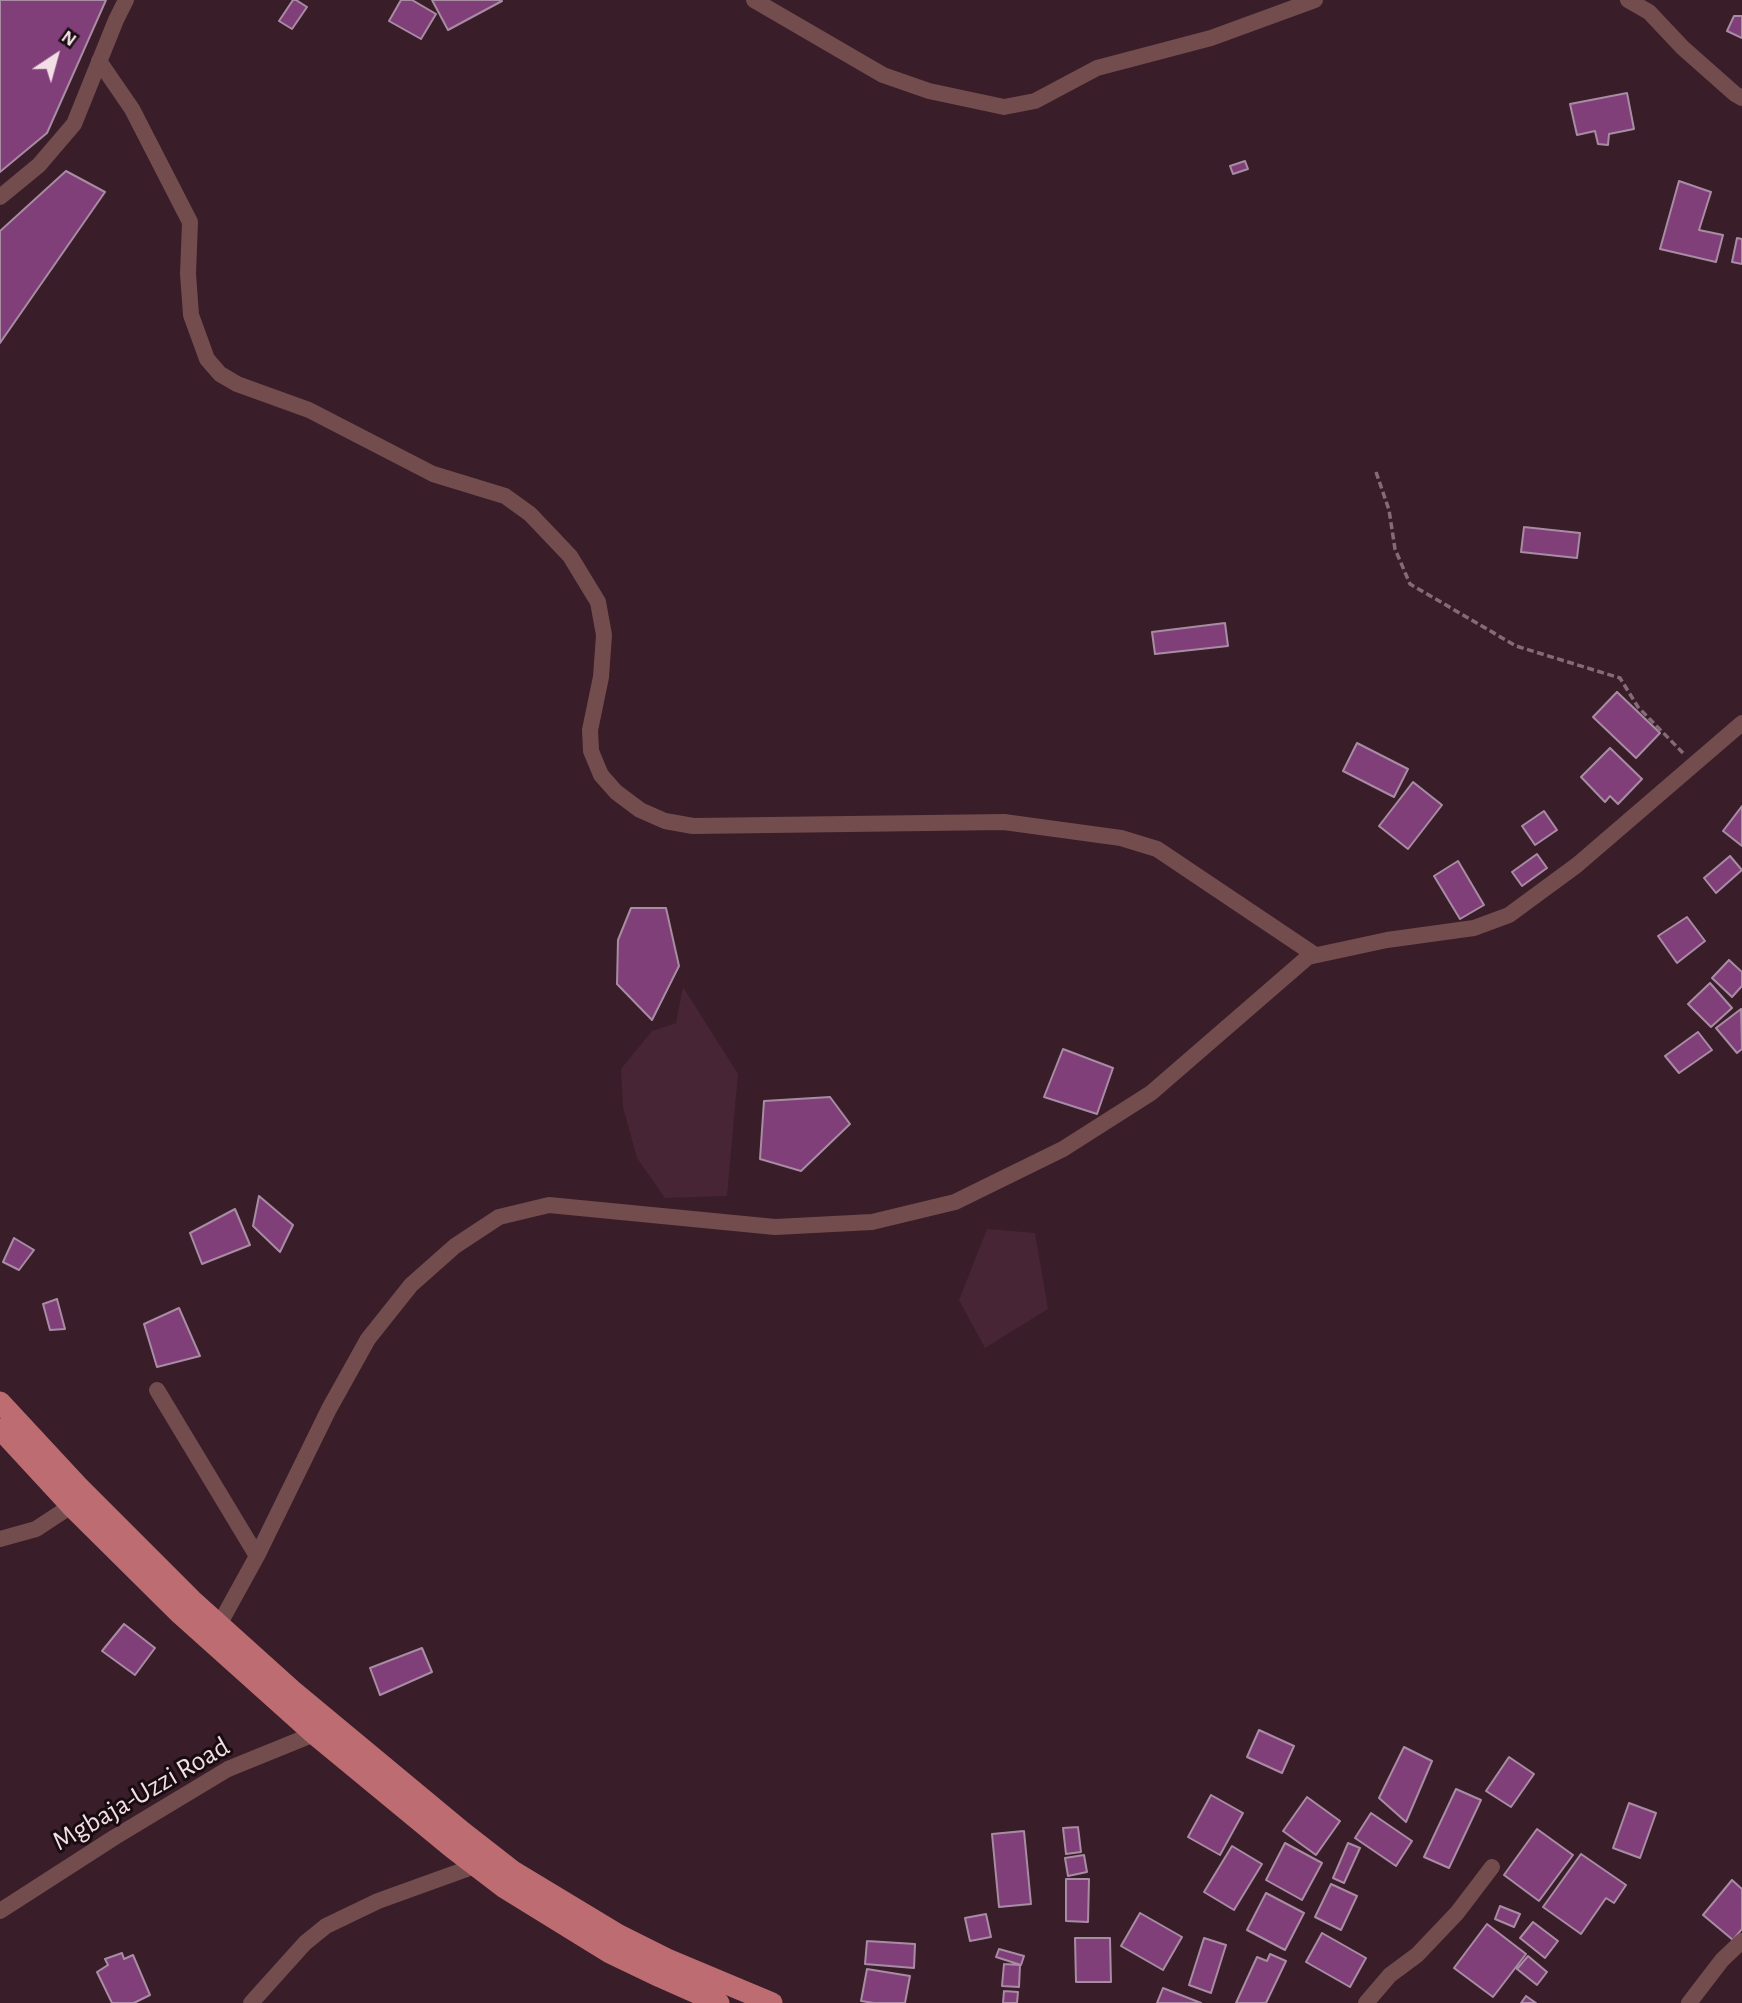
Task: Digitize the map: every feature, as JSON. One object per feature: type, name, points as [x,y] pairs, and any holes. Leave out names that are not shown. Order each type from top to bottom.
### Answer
[{"type":"main road","points":[[0,1402],[129,1538],[219,1625],[334,1725],[513,1871],[618,1935],[667,1959],[772,2003]]},
{"type":"main road","points":[[0,1429],[71,1506],[180,1614],[315,1735],[475,1866],[503,1887],[610,1953],[719,2003]]},
{"type":"street","points":[[0,197],[39,165],[74,124],[126,0]]},
{"type":"street","points":[[754,0],[883,75],[929,91],[1004,107],[1035,101],[1097,68],[1211,38],[1315,0]]},
{"type":"street","points":[[1628,0],[1649,12],[1683,48],[1742,98]]},
{"type":"street","points":[[99,61],[132,109],[190,222],[188,274],[191,314],[207,359],[220,374],[237,384],[309,410],[433,474],[505,496],[530,514],[570,556],[598,602],[604,635],[601,677],[590,730],[591,751],[601,775],[640,810],[665,821],[694,826],[1003,822],[1121,838],[1157,849],[1315,954]]},
{"type":"street","points":[[219,1625],[257,1556],[329,1409],[368,1339],[411,1285],[455,1246],[499,1217],[550,1205],[775,1227],[872,1222],[955,1202],[1063,1149],[1151,1093],[1308,957],[1387,940],[1474,928],[1509,915],[1577,865],[1742,723]]},
{"type":"street","points":[[157,1390],[257,1556]]},
{"type":"street","points":[[0,1539],[36,1529],[71,1506]]},
{"type":"street","name":"Mgbaja-Uzzi Road","points":[[0,1911],[228,1769],[334,1725]]},
{"type":"street","points":[[251,2003],[305,1943],[326,1926],[378,1901],[475,1866]]},
{"type":"street","points":[[1366,2003],[1390,1975],[1417,1955],[1457,1913],[1492,1867]]},
{"type":"street","points":[[1689,2003],[1722,1960],[1742,1941]]},
{"type":"path","points":[[1376,472],[1389,510],[1395,549],[1410,584],[1516,646],[1620,678],[1638,707],[1694,764]]},
{"type":"shaded area","points":[[683,987],[738,1074],[727,1196],[665,1198],[637,1158],[623,1107],[621,1069],[652,1031],[676,1023]]},
{"type":"shaded area","points":[[987,1229],[1035,1233],[1048,1309],[985,1348],[959,1300]]},
{"type":"building","points":[[0,0],[106,0],[47,133],[0,172]]},
{"type":"building","points":[[293,0],[307,7],[292,29],[279,21]]},
{"type":"building","points":[[401,0],[412,0],[436,14],[421,39],[389,21]]},
{"type":"building","points":[[432,0],[501,0],[502,1],[448,30]]},
{"type":"building","points":[[1734,16],[1742,16],[1742,38],[1727,31]]},
{"type":"building","points":[[1627,93],[1634,129],[1609,134],[1608,145],[1598,144],[1595,131],[1577,135],[1570,104]]},
{"type":"building","points":[[1245,161],[1248,169],[1233,174],[1230,166]]},
{"type":"building","points":[[66,171],[105,192],[0,343],[0,231]]},
{"type":"building","points":[[1679,181],[1711,192],[1699,230],[1723,235],[1716,262],[1660,249]]},
{"type":"building","points":[[1737,238],[1742,239],[1742,264],[1732,262]]},
{"type":"building","points":[[1524,527],[1580,533],[1577,558],[1521,552]]},
{"type":"building","points":[[1225,623],[1228,646],[1155,654],[1152,632]]},
{"type":"building","points":[[1617,692],[1660,733],[1636,758],[1593,717]]},
{"type":"building","points":[[1357,743],[1408,769],[1394,797],[1343,771]]},
{"type":"building","points":[[1610,748],[1642,779],[1618,804],[1610,796],[1605,802],[1581,777]]},
{"type":"building","points":[[1413,782],[1442,805],[1408,849],[1379,826]]},
{"type":"building","points":[[1742,806],[1742,846],[1723,831]]},
{"type":"building","points":[[1544,811],[1557,830],[1535,845],[1522,826]]},
{"type":"building","points":[[1537,854],[1547,868],[1522,886],[1512,872]]},
{"type":"building","points":[[1730,856],[1742,870],[1716,893],[1704,878]]},
{"type":"building","points":[[1458,861],[1484,905],[1460,919],[1434,876]]},
{"type":"building","points":[[631,908],[666,908],[679,966],[652,1020],[617,984],[618,940]]},
{"type":"building","points":[[1687,917],[1705,941],[1677,963],[1658,936]]},
{"type":"building","points":[[1729,960],[1742,972],[1742,986],[1732,997],[1712,978]]},
{"type":"building","points":[[1710,983],[1732,1008],[1711,1027],[1688,1004]]},
{"type":"building","points":[[1741,1009],[1742,1049],[1737,1053],[1716,1028]]},
{"type":"building","points":[[1698,1032],[1712,1050],[1679,1073],[1665,1056]]},
{"type":"building","points":[[1063,1049],[1113,1068],[1097,1114],[1044,1097]]},
{"type":"building","points":[[830,1097],[850,1124],[801,1171],[760,1159],[764,1101]]},
{"type":"building","points":[[259,1196],[293,1225],[280,1252],[253,1226]]},
{"type":"building","points":[[235,1209],[250,1245],[202,1264],[190,1233]]},
{"type":"building","points":[[14,1238],[34,1250],[19,1270],[3,1262]]},
{"type":"building","points":[[57,1299],[65,1329],[50,1330],[43,1304]]},
{"type":"building","points":[[179,1308],[200,1356],[157,1367],[144,1324]]},
{"type":"building","points":[[124,1624],[155,1648],[135,1675],[102,1651]]},
{"type":"building","points":[[422,1648],[432,1672],[380,1695],[370,1668]]},
{"type":"building","points":[[1259,1730],[1294,1746],[1282,1773],[1247,1757]]},
{"type":"building","points":[[1404,1747],[1432,1761],[1406,1822],[1379,1798]]},
{"type":"building","points":[[1509,1757],[1534,1774],[1511,1807],[1486,1791]]},
{"type":"building","points":[[1456,1789],[1481,1800],[1449,1868],[1424,1857]]},
{"type":"building","points":[[1211,1795],[1243,1813],[1220,1855],[1188,1837]]},
{"type":"building","points":[[1307,1797],[1340,1821],[1316,1855],[1283,1831]]},
{"type":"building","points":[[1629,1803],[1656,1813],[1640,1858],[1613,1848]]},
{"type":"building","points":[[1371,1813],[1412,1841],[1396,1866],[1355,1838]]},
{"type":"building","points":[[1078,1827],[1081,1852],[1066,1854],[1063,1828]]},
{"type":"building","points":[[1537,1829],[1573,1855],[1539,1901],[1504,1875]]},
{"type":"building","points":[[1024,1831],[1031,1904],[999,1907],[992,1834]]},
{"type":"building","points":[[1285,1843],[1322,1863],[1302,1900],[1266,1880]]},
{"type":"building","points":[[1348,1843],[1360,1848],[1344,1883],[1333,1878]]},
{"type":"building","points":[[1232,1846],[1262,1864],[1234,1910],[1204,1892]]},
{"type":"building","points":[[1581,1854],[1626,1885],[1614,1903],[1606,1898],[1581,1934],[1543,1907]]},
{"type":"building","points":[[1084,1855],[1087,1872],[1068,1876],[1065,1858]]},
{"type":"building","points":[[1066,1879],[1089,1879],[1088,1922],[1066,1921]]},
{"type":"building","points":[[1732,1880],[1742,1889],[1742,1929],[1733,1940],[1703,1915]]},
{"type":"building","points":[[1331,1884],[1357,1896],[1341,1930],[1315,1917]]},
{"type":"building","points":[[1266,1893],[1304,1913],[1285,1950],[1247,1930]]},
{"type":"building","points":[[1500,1906],[1520,1914],[1514,1927],[1495,1919]]},
{"type":"building","points":[[1140,1913],[1182,1937],[1163,1970],[1121,1946]]},
{"type":"building","points":[[986,1914],[991,1937],[970,1941],[965,1918]]},
{"type":"building","points":[[1533,1922],[1558,1941],[1545,1958],[1520,1938]]},
{"type":"building","points":[[1487,1924],[1526,1954],[1493,1997],[1454,1968]]},
{"type":"building","points":[[1322,1933],[1366,1958],[1350,1987],[1306,1962]]},
{"type":"building","points":[[1075,1938],[1110,1938],[1111,1982],[1076,1982]]},
{"type":"building","points":[[1204,1938],[1226,1945],[1211,1993],[1189,1985]]},
{"type":"building","points":[[867,1941],[915,1944],[914,1968],[865,1964]]},
{"type":"building","points":[[999,1949],[1024,1956],[1021,1965],[996,1957]]},
{"type":"building","points":[[122,1953],[124,1959],[133,1955],[150,1995],[134,2003],[112,2003],[97,1972],[108,1965],[105,1959]]},
{"type":"building","points":[[1270,1954],[1286,1961],[1266,2003],[1236,2003],[1257,1957],[1267,1961]]},
{"type":"building","points":[[1528,1956],[1547,1972],[1537,1985],[1517,1969]]},
{"type":"building","points":[[1004,1964],[1020,1965],[1019,1987],[1002,1986]]},
{"type":"building","points":[[867,1969],[910,1976],[905,2003],[861,2001]]},
{"type":"building","points":[[1163,1988],[1201,2003],[1157,2003]]},
{"type":"building","points":[[1004,1991],[1018,1992],[1017,2003],[1003,2003]]},
{"type":"building","points":[[1526,1996],[1536,2003],[1521,2003]]}]
